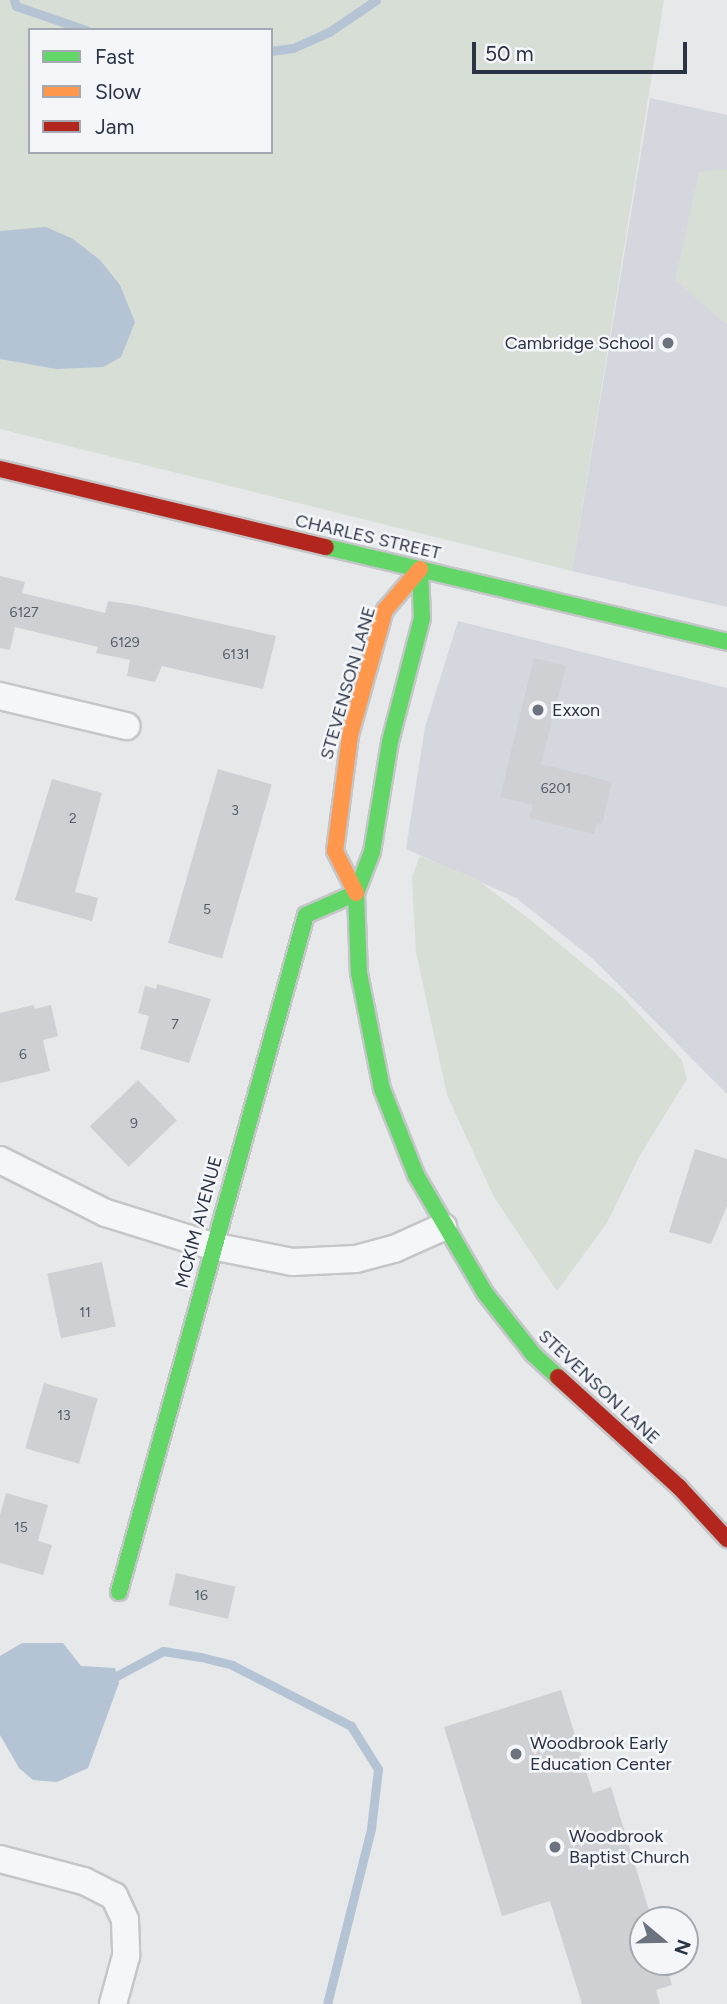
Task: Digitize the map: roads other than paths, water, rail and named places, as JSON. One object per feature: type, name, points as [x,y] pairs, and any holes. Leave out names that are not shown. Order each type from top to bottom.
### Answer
[{"type":"street","name":"CHARLES STREET","points":[[0,469],[727,642]]},
{"type":"street","name":"STEVENSON LANE","points":[[356,893],[335,851],[350,735],[385,610],[420,569]]},
{"type":"street","name":"STEVENSON LANE","points":[[420,569],[422,618],[390,742],[372,852],[356,893],[359,973],[376,1065],[397,1131],[443,1227],[485,1293],[533,1354],[725,1533]]},
{"type":"street","points":[[0,696],[126,726]]},
{"type":"street","name":"MCKIM AVENUE","points":[[119,1592],[212,1246],[306,915],[356,893]]},
{"type":"street","points":[[0,1160],[106,1213],[212,1246],[292,1262],[325,1263],[394,1249],[443,1227]]},
{"type":"street","points":[[0,1859],[84,1881],[114,1896],[125,1920],[125,1956],[113,2004]]},
{"type":"water","points":[[46,227],[73,239],[100,260],[120,285],[135,322],[121,357],[103,367],[56,369],[0,359],[0,231]]},
{"type":"water","points":[[22,1643],[63,1643],[81,1666],[115,1668],[119,1683],[88,1768],[57,1782],[33,1780],[19,1768],[0,1735],[0,1656]]},
{"type":"waterway","points":[[14,0],[16,6],[80,28]]},
{"type":"waterway","points":[[273,51],[293,48],[329,32],[376,0]]},
{"type":"waterway","points":[[109,1680],[163,1651],[201,1657],[232,1665],[351,1726],[378,1769],[371,1829],[327,2004]]},
{"type":"place","name":"Cambridge School","points":[[668,343]]},
{"type":"place","name":"Exxon","points":[[538,710]]},
{"type":"place","name":"Woodbrook Early Education Center","points":[[516,1754]]},
{"type":"place","name":"Woodbrook Baptist Church","points":[[555,1847]]}]
